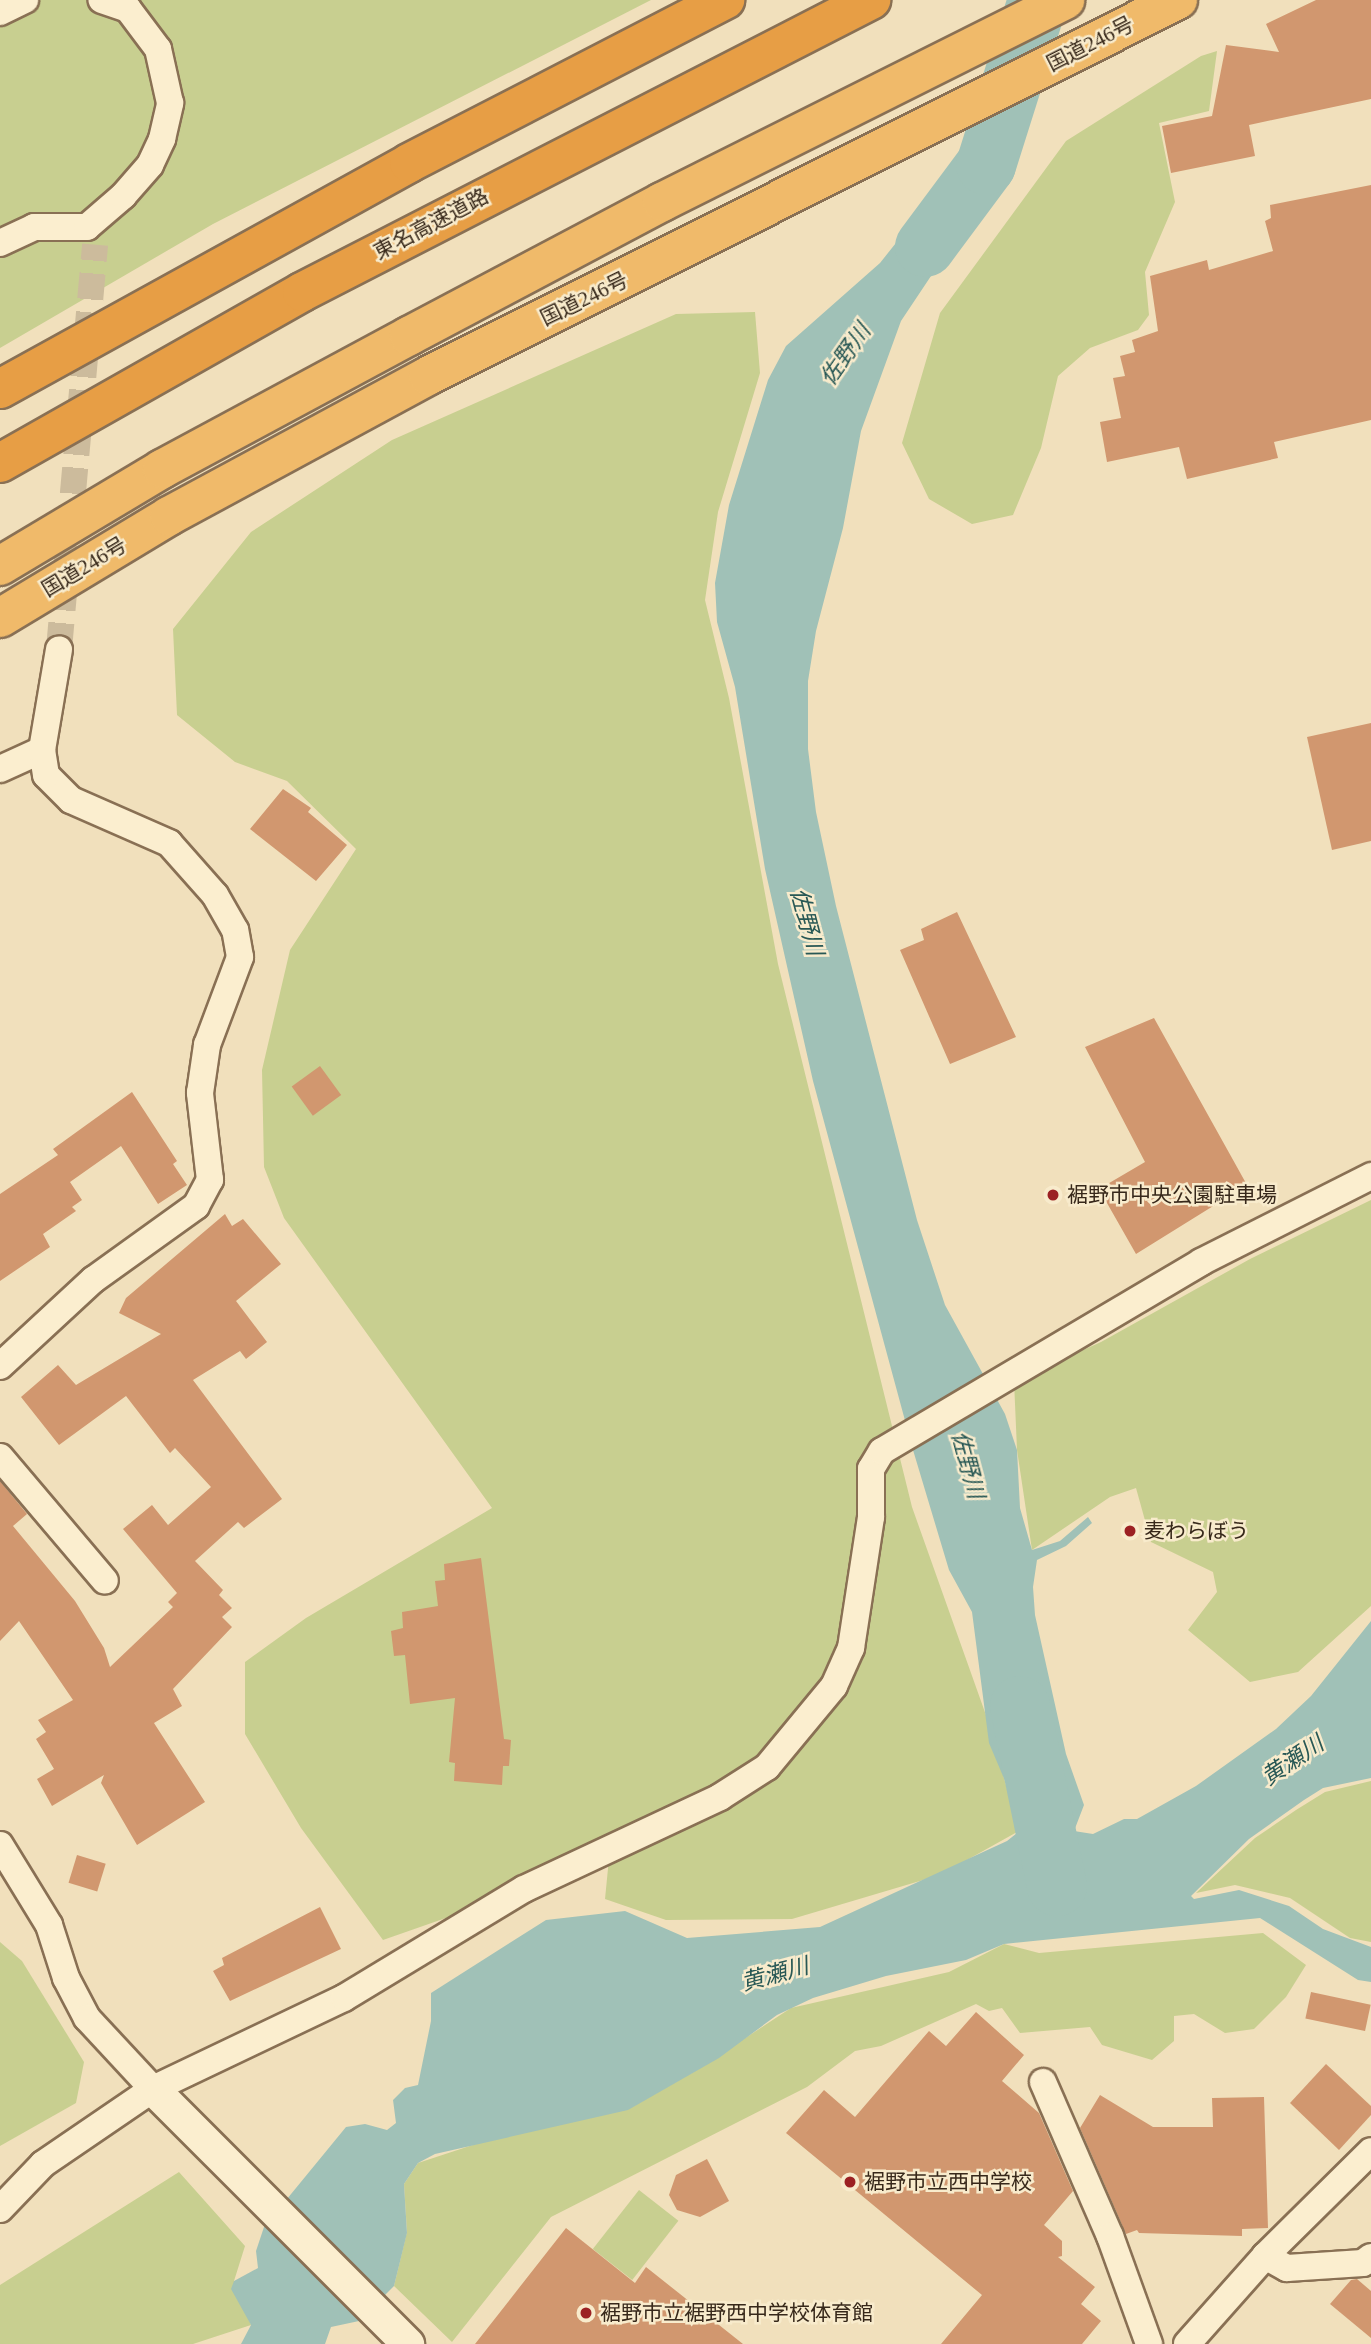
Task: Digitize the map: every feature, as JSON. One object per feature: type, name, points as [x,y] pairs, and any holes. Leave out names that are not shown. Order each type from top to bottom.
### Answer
[{"type":"highway","points":[[0,389],[409,163],[725,0]]},
{"type":"highway","name":"東名高速道路","points":[[0,463],[302,292],[741,64],[871,0]]},
{"type":"highway","name":"国道246号","points":[[0,566],[162,469],[662,202],[1065,0]]},
{"type":"highway","name":"国道246号","points":[[0,618],[169,516],[417,382],[1178,0]]},
{"type":"street","points":[[0,12],[25,0]]},
{"type":"street","points":[[0,243],[34,227],[91,236],[150,164],[162,139],[170,103],[158,49],[145,26],[128,9],[102,0]]},
{"type":"street","points":[[0,1366],[93,1280],[196,1206],[210,1180],[200,1093],[208,1045],[240,957],[236,930],[215,895],[169,843],[58,791],[46,775],[42,750],[59,649]]},
{"type":"street","points":[[0,769],[42,750]]},
{"type":"street","points":[[0,2209],[43,2164],[153,2090],[344,1998],[524,1889],[720,1797],[767,1767],[834,1686],[851,1648],[872,1517],[871,1469],[882,1451],[1003,1375],[1201,1262],[1371,1176]]},
{"type":"street","points":[[0,1457],[105,1581]]},
{"type":"street","points":[[0,1845],[49,1925],[66,1978],[87,2018],[153,2090],[405,2342]]},
{"type":"street","points":[[1043,2082],[1110,2236],[1149,2344]]},
{"type":"street","points":[[1187,2344],[1265,2256],[1371,2151]]},
{"type":"street","points":[[1265,2256],[1287,2268],[1363,2263],[1371,2257]]},
{"type":"green space","points":[[0,0],[651,0],[213,224],[0,348]]},
{"type":"green space","points":[[1217,51],[1209,111],[1159,123],[1175,202],[1145,272],[1149,315],[1138,330],[1090,348],[1058,376],[1041,448],[1013,515],[972,524],[929,499],[902,443],[940,313],[1066,141],[1201,56]]},
{"type":"green space","points":[[755,312],[760,373],[718,512],[705,600],[729,698],[778,964],[912,1507],[987,1718],[1019,1831],[940,1875],[792,1919],[666,1920],[605,1899],[611,1838],[586,1843],[483,1905],[383,1940],[301,1828],[245,1734],[245,1662],[306,1618],[492,1508],[284,1218],[264,1167],[262,1070],[290,950],[356,849],[287,781],[235,762],[177,715],[173,629],[251,532],[392,440],[676,314]]},
{"type":"green space","points":[[1371,1200],[1371,1606],[1298,1672],[1250,1682],[1188,1630],[1217,1592],[1213,1572],[1151,1542],[1136,1488],[1110,1497],[1032,1550],[1017,1450],[1014,1381],[1101,1342],[1250,1259]]},
{"type":"green space","points":[[1371,1781],[1371,1942],[1350,1938],[1290,1898],[1235,1885],[1196,1893],[1255,1838],[1296,1810],[1325,1792]]},
{"type":"green space","points":[[1263,1933],[1306,1965],[1286,1997],[1254,2029],[1225,2033],[1194,2014],[1174,2016],[1174,2041],[1152,2060],[1102,2045],[1090,2027],[1020,2033],[1002,2008],[989,2011],[976,2004],[881,2046],[855,2051],[807,2087],[551,2217],[452,2342],[394,2286],[407,2232],[404,2184],[418,2163],[692,2073],[791,2008],[949,1972],[1004,1944],[1039,1953]]},
{"type":"green space","points":[[0,1942],[22,1961],[84,2062],[76,2103],[0,2146]]},
{"type":"green space","points":[[179,2172],[245,2246],[234,2281],[251,2325],[193,2344],[0,2344],[0,2285]]},
{"type":"green space","points":[[639,2190],[678,2221],[632,2280],[593,2249]]},
{"type":"water","name":"黄瀬川","points":[[963,174],[989,189],[901,321],[861,431],[843,528],[816,631],[808,681],[808,749],[816,812],[836,906],[917,1220],[945,1305],[1005,1414],[1017,1450],[1020,1508],[1032,1550],[1060,1541],[1088,1517],[1092,1523],[1066,1546],[1037,1560],[1033,1587],[1035,1615],[1066,1754],[1084,1805],[1074,1831],[1093,1834],[1124,1819],[1137,1819],[1196,1786],[1276,1729],[1311,1696],[1371,1621],[1371,1778],[1323,1788],[1304,1800],[1249,1839],[1191,1896],[1194,1899],[1239,1890],[1289,1906],[1323,1929],[1371,1947],[1371,1982],[1358,1980],[1260,1918],[1004,1944],[966,1960],[886,1976],[813,1998],[777,2015],[719,2058],[628,2110],[435,2154],[418,2163],[404,2184],[407,2233],[394,2286],[359,2321],[331,2327],[325,2344],[241,2344],[251,2325],[231,2289],[234,2281],[258,2268],[256,2251],[264,2227],[346,2127],[365,2124],[387,2130],[396,2123],[393,2100],[405,2088],[418,2085],[431,2021],[431,1993],[546,1920],[625,1911],[687,1938],[820,1927],[1007,1841],[1032,1821],[1051,1798],[1047,1790],[1026,1780],[1008,1788],[989,1743],[972,1612],[949,1570],[913,1450],[813,1081],[765,869],[735,687],[717,622],[715,583],[729,505],[768,380],[786,346],[880,263],[915,219],[931,211]]},
{"type":"building","points":[[1316,0],[1371,0],[1371,99],[1249,125],[1255,156],[1171,173],[1162,126],[1212,116],[1226,45],[1279,52],[1266,24]]},
{"type":"building","points":[[1371,185],[1371,420],[1274,442],[1278,458],[1187,479],[1179,447],[1107,462],[1100,422],[1121,418],[1113,378],[1125,376],[1120,356],[1135,352],[1132,340],[1158,331],[1150,276],[1207,260],[1209,270],[1273,251],[1265,221],[1271,218],[1270,205]]},
{"type":"building","points":[[1371,723],[1371,841],[1332,850],[1307,737]]},
{"type":"building","points":[[283,789],[311,808],[308,812],[347,845],[316,881],[250,829]]},
{"type":"building","points":[[957,912],[1016,1037],[950,1064],[900,950],[924,940],[921,929]]},
{"type":"building","points":[[1154,1018],[1247,1185],[1136,1254],[1099,1189],[1145,1162],[1085,1047]]},
{"type":"building","points":[[320,1066],[341,1095],[313,1116],[292,1087]]},
{"type":"building","points":[[132,1092],[177,1161],[173,1164],[187,1185],[158,1204],[121,1146],[70,1182],[82,1200],[72,1207],[76,1211],[43,1234],[50,1247],[0,1281],[0,1194],[58,1155],[53,1149]]},
{"type":"building","points":[[225,1214],[232,1226],[243,1219],[281,1264],[236,1301],[267,1342],[246,1359],[240,1351],[193,1380],[282,1499],[244,1528],[238,1522],[195,1561],[223,1590],[219,1595],[232,1608],[222,1617],[232,1627],[173,1689],[182,1706],[154,1723],[205,1802],[137,1845],[101,1783],[104,1775],[52,1806],[37,1779],[54,1769],[36,1739],[46,1732],[38,1720],[73,1700],[19,1621],[0,1641],[0,1481],[27,1514],[13,1526],[75,1601],[104,1648],[110,1667],[173,1607],[168,1602],[177,1593],[123,1529],[152,1505],[168,1525],[211,1487],[175,1448],[170,1453],[126,1396],[59,1445],[21,1397],[58,1365],[76,1385],[161,1334],[119,1313],[126,1298]]},
{"type":"building","points":[[481,1558],[504,1739],[511,1740],[509,1766],[503,1766],[502,1785],[454,1781],[455,1763],[449,1762],[455,1698],[410,1704],[405,1655],[394,1656],[391,1631],[403,1628],[402,1612],[438,1606],[435,1581],[445,1580],[444,1564]]},
{"type":"building","points":[[77,1855],[106,1864],[97,1892],[69,1883]]},
{"type":"building","points":[[320,1907],[341,1949],[230,2001],[213,1971],[224,1965],[222,1958]]},
{"type":"building","points":[[1311,1992],[1371,2005],[1365,2031],[1305,2018]]},
{"type":"building","name":"裾野市立西中学校","points":[[976,2012],[1024,2055],[1002,2081],[1039,2113],[1073,2191],[1044,2225],[1062,2241],[1062,2256],[1058,2257],[1095,2287],[1081,2304],[1101,2321],[1082,2344],[941,2344],[982,2295],[786,2133],[824,2090],[855,2117],[929,2031],[946,2046]]},
{"type":"building","points":[[1326,2064],[1371,2106],[1371,2115],[1339,2150],[1290,2103]]},
{"type":"building","points":[[1100,2095],[1153,2127],[1213,2127],[1212,2098],[1264,2097],[1268,2228],[1242,2229],[1242,2236],[1139,2233],[1137,2230],[1126,2234],[1080,2128]]},
{"type":"building","points":[[707,2159],[729,2201],[700,2217],[677,2210],[669,2195],[676,2175]]},
{"type":"building","name":"裾野市立裾野西中学校体育館","points":[[566,2228],[635,2283],[646,2267],[743,2344],[475,2344]]},
{"type":"building","points":[[1357,2279],[1371,2291],[1371,2338],[1330,2304],[1351,2280]]},
{"type":"waterway","name":"佐野川","points":[[925,247],[986,165],[1038,0]]},
{"type":"waterway","name":"佐野川","points":[[1020,1706],[1057,1886]]},
{"type":"tunnel","points":[[59,649],[95,245]]},
{"type":"place","name":"裾野市中央公園駐車場","points":[[1053,1195]]},
{"type":"place","name":"麦わらぼう","points":[[1130,1531]]},
{"type":"place","name":"裾野市立西中学校","points":[[850,2182]]},
{"type":"place","name":"裾野市立裾野西中学校体育館","points":[[586,2313]]}]
